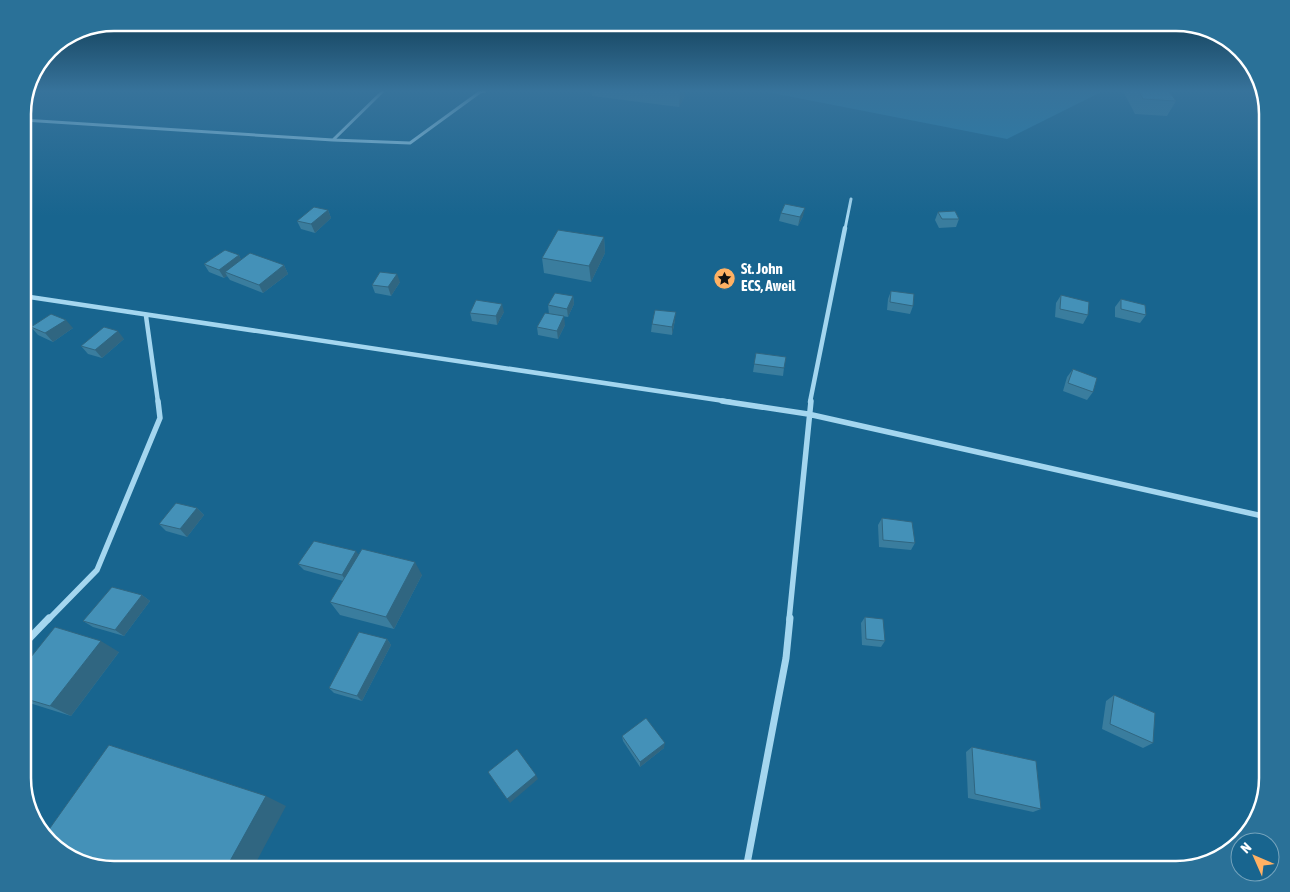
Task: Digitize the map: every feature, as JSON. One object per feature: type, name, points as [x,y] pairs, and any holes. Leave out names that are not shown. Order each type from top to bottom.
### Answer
[{"type":"street","points":[[219,133],[333,140],[410,142],[423,133]]},
{"type":"street","points":[[333,140],[341,133]]},
{"type":"street","points":[[748,861],[786,658],[808,414],[851,199]]},
{"type":"street","points":[[31,297],[808,414],[1259,515]]},
{"type":"street","points":[[31,637],[96,570],[160,418],[146,316]]},
{"type":"shaded area","points":[[974,133],[1020,133],[1007,139]]},
{"type":"building","points":[[785,204],[805,208],[800,217],[781,213]]},
{"type":"building","points":[[314,207],[328,210],[311,224],[297,221]]},
{"type":"building","points":[[955,211],[959,219],[942,219],[938,212]]},
{"type":"building","points":[[558,230],[604,237],[589,266],[542,258]]},
{"type":"building","points":[[225,250],[239,255],[219,270],[204,264]]},
{"type":"building","points":[[250,253],[284,265],[259,285],[225,272]]},
{"type":"building","points":[[380,272],[397,274],[388,287],[372,285]]},
{"type":"building","points":[[891,291],[914,294],[913,306],[890,302]]},
{"type":"building","points":[[555,293],[573,296],[567,309],[548,305]]},
{"type":"building","points":[[1061,295],[1089,302],[1088,315],[1060,309]]},
{"type":"building","points":[[1121,299],[1145,305],[1146,315],[1121,309]]},
{"type":"building","points":[[476,300],[502,304],[496,316],[470,313]]},
{"type":"building","points":[[655,310],[676,312],[672,327],[652,324]]},
{"type":"building","points":[[545,313],[564,316],[557,331],[537,327]]},
{"type":"building","points":[[51,314],[66,320],[45,333],[31,327]]},
{"type":"building","points":[[104,327],[118,331],[95,350],[81,346]]},
{"type":"building","points":[[756,353],[786,357],[784,368],[754,364]]},
{"type":"building","points":[[1073,369],[1097,378],[1093,392],[1068,383]]},
{"type":"building","points":[[176,503],[197,508],[180,529],[159,524]]},
{"type":"building","points":[[882,518],[912,522],[915,543],[883,540]]},
{"type":"building","points":[[314,541],[356,551],[342,575],[298,564]]},
{"type":"building","points":[[362,549],[415,562],[386,617],[330,602]]},
{"type":"building","points":[[112,587],[142,595],[115,630],[83,621]]},
{"type":"building","points":[[865,617],[883,619],[885,641],[866,639]]},
{"type":"building","points":[[55,627],[101,641],[50,706],[31,700],[31,657]]},
{"type":"building","points":[[359,632],[387,639],[357,696],[329,688]]},
{"type":"building","points":[[1114,695],[1155,713],[1153,743],[1110,724]]},
{"type":"building","points":[[646,718],[665,743],[640,762],[622,736]]},
{"type":"building","points":[[109,745],[266,796],[230,861],[114,861],[98,859],[68,847],[49,829]]},
{"type":"building","points":[[972,747],[1036,761],[1041,809],[975,794]]},
{"type":"building","points":[[517,749],[536,775],[507,799],[488,772]]},
{"type":"place","name":"St. John ECS, Aweil","points":[[725,278]]}]
